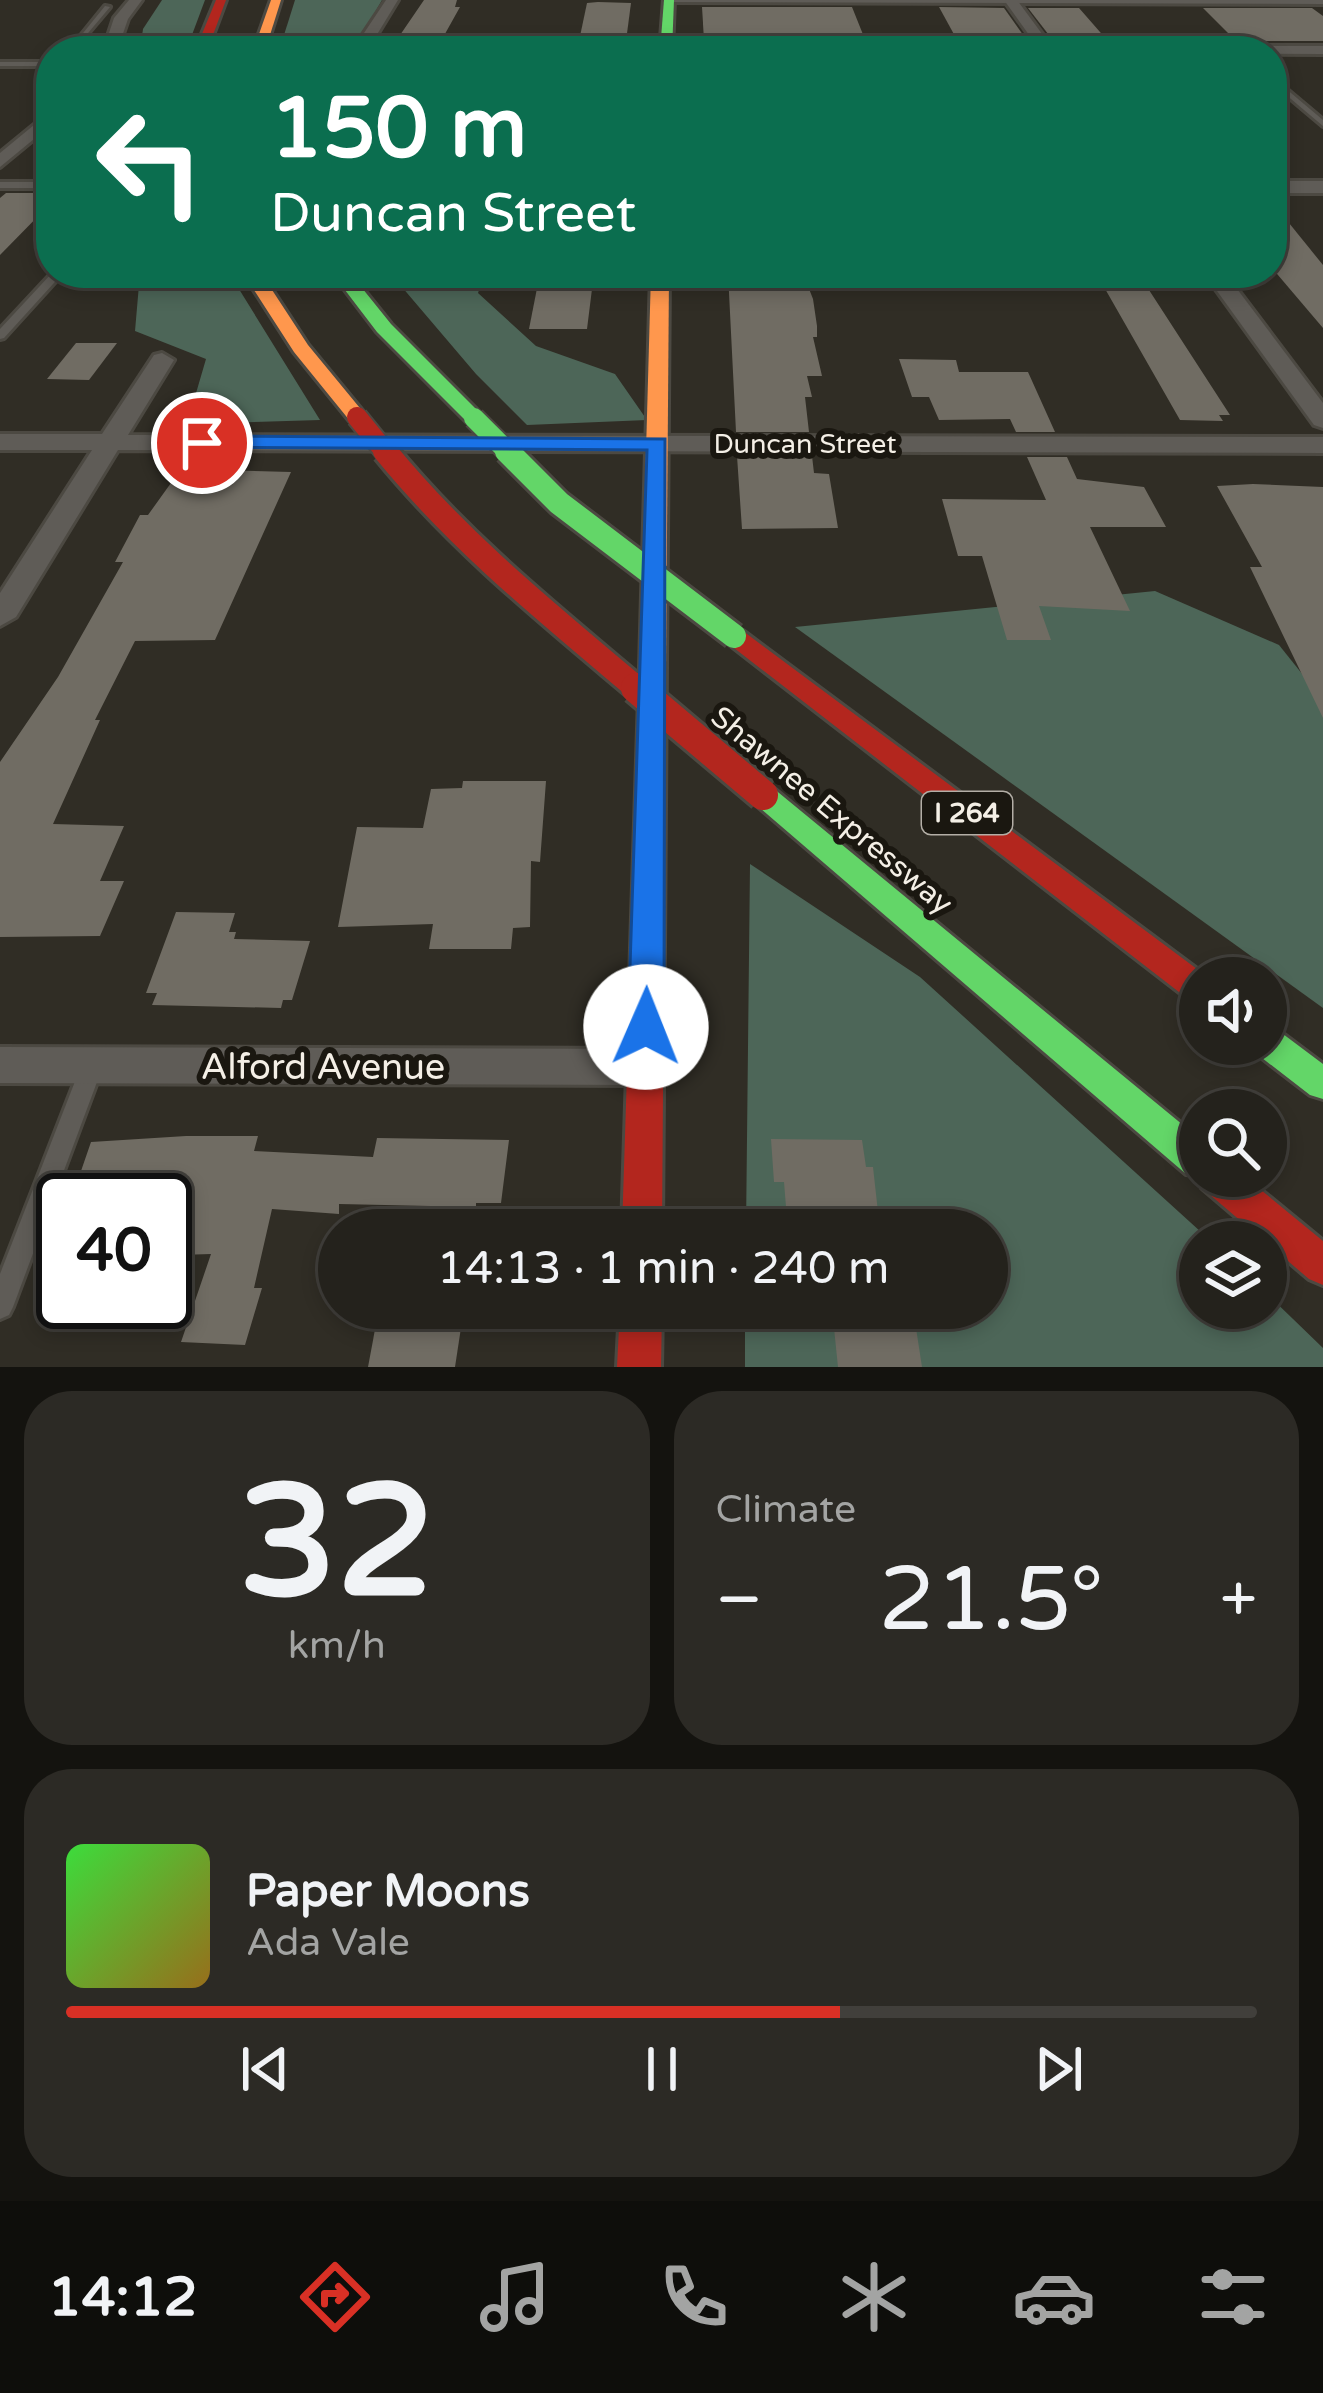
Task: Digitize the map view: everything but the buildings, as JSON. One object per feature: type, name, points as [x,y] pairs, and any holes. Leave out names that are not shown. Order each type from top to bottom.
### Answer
[{"type":"main road","points":[[207,36],[221,0]]},
{"type":"main road","points":[[264,36],[276,0]]},
{"type":"main road","points":[[667,36],[669,0]]},
{"type":"main road","name":"Shawnee Expressway","points":[[262,288],[301,348],[432,509],[492,566],[1179,1144]]},
{"type":"main road","name":"I 264","points":[[353,288],[384,328],[559,503],[1179,974]]},
{"type":"main road","points":[[642,1209],[660,288]]},
{"type":"main road","points":[[1287,1057],[1323,1084]]},
{"type":"main road","points":[[1241,1197],[1323,1266]]},
{"type":"main road","points":[[639,1367],[640,1329]]},
{"type":"street","points":[[369,36],[392,0]]},
{"type":"street","points":[[1010,0],[1037,36]]},
{"type":"street","points":[[116,36],[133,4]]},
{"type":"street","points":[[1287,50],[1323,50]]},
{"type":"street","points":[[0,162],[36,130]]},
{"type":"street","points":[[1287,187],[1323,188]]},
{"type":"street","points":[[1225,288],[1323,420]]},
{"type":"street","points":[[0,616],[162,360]]},
{"type":"street","name":"Duncan Street","points":[[0,442],[1323,445]]},
{"type":"street","name":"Alford Avenue","points":[[0,1065],[645,1067]]},
{"type":"lane","points":[[669,0],[1323,2]]},
{"type":"lane","points":[[82,36],[110,4],[133,4]]},
{"type":"lane","points":[[0,64],[36,64]]},
{"type":"lane","points":[[1287,92],[1323,124]]},
{"type":"lane","points":[[0,185],[36,185]]},
{"type":"lane","points":[[0,336],[44,288]]},
{"type":"lane","points":[[0,1307],[92,1065]]},
{"type":"green space","points":[[162,0],[205,0],[192,36],[142,36]]},
{"type":"green space","points":[[295,0],[382,0],[362,36],[284,36]]},
{"type":"green space","points":[[139,288],[238,288],[320,420],[187,424],[206,359],[135,331]]},
{"type":"green space","points":[[403,288],[480,288],[478,293],[536,346],[615,374],[647,420],[527,425]]},
{"type":"green space","points":[[1155,591],[1279,645],[1323,700],[1323,1008],[1287,982],[1287,957],[1252,957],[795,627]]},
{"type":"green space","points":[[750,864],[920,977],[1189,1221],[1179,1221],[1179,1329],[1287,1329],[1287,1313],[1323,1348],[1323,1367],[745,1367],[745,1329],[1008,1329],[1008,1209],[746,1209]]},
{"type":"traffic: fast","points":[[667,36],[669,0]]},
{"type":"traffic: fast","points":[[353,288],[384,328],[474,418]]},
{"type":"traffic: fast","points":[[474,418],[559,503],[734,636]]},
{"type":"traffic: fast","points":[[763,795],[1179,1144]]},
{"type":"traffic: fast","points":[[1287,1057],[1323,1084]]},
{"type":"traffic: slow","points":[[264,36],[276,0]]},
{"type":"traffic: slow","points":[[262,288],[301,348],[357,417]]},
{"type":"traffic: slow","points":[[653,666],[660,288]]},
{"type":"traffic: jam","points":[[207,36],[221,0]]},
{"type":"traffic: jam","points":[[357,417],[432,509],[492,566],[763,795]]},
{"type":"traffic: jam","points":[[734,636],[1179,974]]},
{"type":"traffic: jam","points":[[642,1209],[653,666]]},
{"type":"traffic: jam","points":[[1241,1197],[1323,1266]]},
{"type":"traffic: jam","points":[[639,1367],[640,1329]]},
{"type":"route","points":[[202,443],[658,443],[646,1027]]}]
